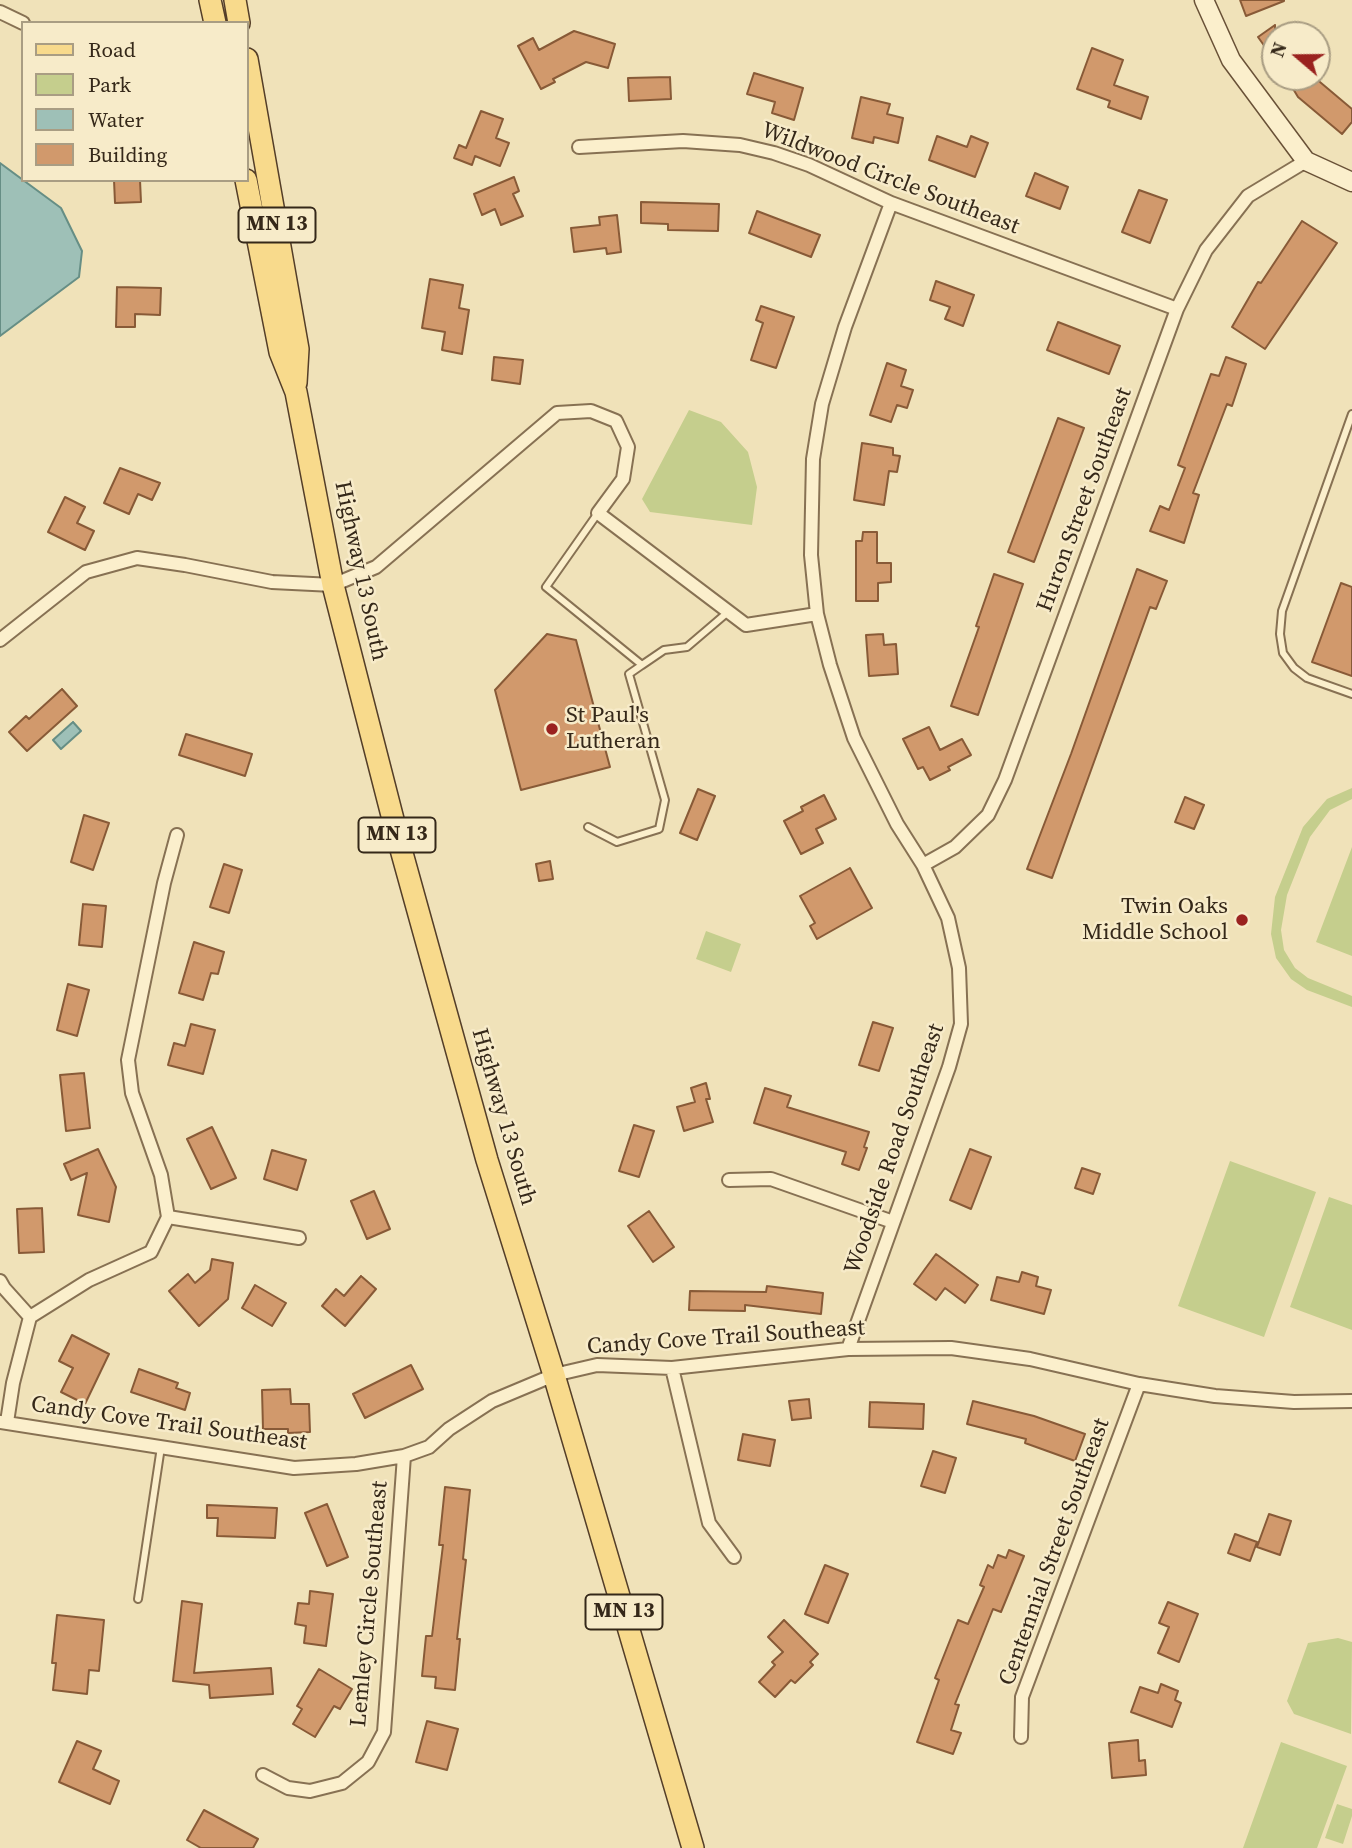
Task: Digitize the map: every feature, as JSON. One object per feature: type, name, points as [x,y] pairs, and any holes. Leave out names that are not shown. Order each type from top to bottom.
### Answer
[{"type":"main road","points":[[210,0],[215,21]]},
{"type":"main road","points":[[234,0],[239,21]]},
{"type":"main road","name":"Highway 13 South","points":[[248,65],[298,349],[296,393]]},
{"type":"main road","name":"Highway 13 South","points":[[246,182],[280,352],[296,393],[333,584],[397,835],[486,1160],[554,1376],[694,1848]]},
{"type":"street","points":[[1204,0],[1231,60],[1306,161],[1352,182]]},
{"type":"street","points":[[0,12],[21,22]]},
{"type":"street","name":"Wildwood Circle Southeast","points":[[579,147],[683,141],[740,145],[774,153],[809,165],[891,204],[1177,309]]},
{"type":"street","name":"Huron Street Southeast","points":[[923,865],[956,847],[988,815],[1005,780],[1177,309],[1206,250],[1248,196],[1306,161]]},
{"type":"street","name":"Woodside Road Southeast","points":[[848,1349],[949,1066],[961,1024],[959,968],[948,918],[923,865],[897,824],[854,738],[830,665],[817,614],[811,555],[813,459],[822,404],[845,327],[891,204]]},
{"type":"street","points":[[0,640],[86,572],[137,558],[272,582],[333,584],[376,567],[557,413],[591,411],[615,421],[628,447],[623,479],[598,513],[746,625],[817,614]]},
{"type":"street","points":[[4,1422],[30,1317],[89,1280],[151,1252],[167,1217],[161,1175],[132,1093],[128,1060],[164,883],[177,835]]},
{"type":"street","points":[[729,1180],[771,1179],[893,1222]]},
{"type":"street","points":[[167,1217],[299,1238]]},
{"type":"street","points":[[0,1280],[30,1317]]},
{"type":"street","name":"Candy Cove Trail Southeast","points":[[4,1422],[294,1468],[356,1464],[404,1456],[429,1447],[449,1429],[492,1401],[554,1376],[597,1365],[672,1368],[848,1349],[951,1348],[1030,1359],[1139,1384],[1215,1396],[1294,1402],[1352,1401]]},
{"type":"street","points":[[672,1368],[709,1523],[734,1557]]},
{"type":"street","name":"Centennial Street Southeast","points":[[1021,1737],[1022,1697],[1139,1384]]},
{"type":"street","name":"Lemley Circle Southeast","points":[[263,1775],[288,1788],[310,1791],[342,1783],[368,1762],[384,1732],[404,1456]]},
{"type":"lane","points":[[1352,414],[1282,611],[1280,634],[1283,653],[1294,668],[1307,678],[1352,694]]},
{"type":"lane","points":[[598,513],[546,587],[642,665]]},
{"type":"lane","points":[[589,827],[617,842],[659,829],[665,800],[629,674],[664,650],[688,647],[728,612]]},
{"type":"lane","points":[[138,1599],[161,1447]]},
{"type":"green space","points":[[689,410],[721,422],[748,452],[757,487],[752,525],[650,512],[642,499]]},
{"type":"green space","points":[[1352,788],[1352,799],[1330,810],[1310,837],[1287,895],[1281,930],[1284,950],[1295,968],[1308,978],[1352,996],[1352,1007],[1307,990],[1291,979],[1276,958],[1271,934],[1275,897],[1303,827],[1327,799]]},
{"type":"green space","points":[[1352,847],[1352,956],[1316,942]]},
{"type":"green space","points":[[706,931],[741,944],[731,972],[696,959]]},
{"type":"green space","points":[[1230,1161],[1316,1192],[1264,1337],[1178,1306]]},
{"type":"green space","points":[[1329,1197],[1352,1205],[1352,1330],[1290,1307]]},
{"type":"green space","points":[[1338,1638],[1352,1642],[1351,1734],[1294,1714],[1287,1701],[1308,1643]]},
{"type":"green space","points":[[1281,1742],[1347,1766],[1317,1848],[1243,1848]]},
{"type":"green space","points":[[1337,1804],[1352,1809],[1343,1844],[1325,1838]]},
{"type":"water","points":[[0,163],[21,178],[21,182],[26,182],[61,208],[82,251],[79,277],[0,336]]},
{"type":"water","points":[[73,722],[81,731],[61,749],[53,740]]},
{"type":"building","points":[[1240,0],[1284,0],[1284,1],[1246,16]]},
{"type":"building","points":[[574,31],[615,44],[608,68],[586,62],[553,79],[555,82],[541,89],[518,46],[533,38],[539,50]]},
{"type":"building","points":[[1092,48],[1123,60],[1114,85],[1148,97],[1141,119],[1108,107],[1110,101],[1077,89]]},
{"type":"building","points":[[754,73],[803,88],[794,120],[772,113],[775,102],[747,94]]},
{"type":"building","points":[[670,77],[671,99],[629,101],[628,78]]},
{"type":"building","points":[[1294,91],[1331,91],[1352,109],[1352,122],[1342,134]]},
{"type":"building","points":[[861,97],[890,104],[887,114],[903,118],[898,143],[874,137],[873,143],[852,138]]},
{"type":"building","points":[[481,111],[503,119],[496,138],[509,143],[500,166],[475,156],[472,165],[454,158],[459,145],[466,148]]},
{"type":"building","points":[[937,136],[967,147],[971,136],[988,143],[975,177],[929,160]]},
{"type":"building","points":[[1035,173],[1068,187],[1060,209],[1026,196]]},
{"type":"building","points":[[514,177],[519,191],[513,194],[523,216],[501,225],[495,209],[482,215],[474,194]]},
{"type":"building","points":[[114,182],[140,182],[141,202],[115,203]]},
{"type":"building","points":[[1139,190],[1167,200],[1150,243],[1122,232]]},
{"type":"building","points":[[641,202],[719,204],[718,231],[668,230],[668,224],[641,223]]},
{"type":"building","points":[[757,211],[820,235],[811,257],[749,233]]},
{"type":"building","points":[[617,215],[621,252],[607,254],[606,248],[574,252],[571,228],[600,225],[599,217]]},
{"type":"building","points":[[1302,221],[1337,243],[1265,349],[1232,327],[1258,282],[1261,283]]},
{"type":"building","points":[[430,279],[463,285],[459,308],[469,310],[462,354],[442,350],[445,332],[422,328]]},
{"type":"building","points":[[936,281],[974,295],[963,326],[945,319],[950,307],[930,300]]},
{"type":"building","points":[[117,287],[161,288],[160,315],[135,314],[135,327],[116,327]]},
{"type":"building","points":[[761,306],[794,317],[776,368],[751,360],[763,323],[756,320]]},
{"type":"building","points":[[1058,322],[1120,346],[1109,374],[1047,350]]},
{"type":"building","points":[[494,357],[523,360],[520,384],[492,380]]},
{"type":"building","points":[[1226,357],[1246,364],[1232,406],[1227,404],[1193,493],[1199,495],[1184,543],[1150,531],[1160,506],[1169,510],[1185,468],[1178,465],[1211,374],[1219,376]]},
{"type":"building","points":[[887,363],[906,370],[901,386],[913,390],[907,408],[897,405],[891,422],[870,415]]},
{"type":"building","points":[[1058,418],[1084,428],[1034,562],[1008,552]]},
{"type":"building","points":[[862,443],[893,448],[893,455],[900,456],[897,472],[889,471],[884,505],[854,500]]},
{"type":"building","points":[[120,468],[160,483],[152,500],[138,494],[129,514],[104,503]]},
{"type":"building","points":[[65,497],[85,507],[77,523],[94,531],[85,550],[48,532]]},
{"type":"building","points":[[863,532],[877,532],[877,563],[891,563],[891,582],[878,583],[878,601],[856,601],[856,541],[862,541]]},
{"type":"building","points":[[1137,569],[1167,581],[1156,609],[1150,607],[1052,878],[1027,869]]},
{"type":"building","points":[[994,574],[1023,584],[978,715],[951,706],[979,627],[976,626]]},
{"type":"building","points":[[1341,583],[1352,587],[1352,676],[1312,662]]},
{"type":"building","name":"St Paul's Lutheran","points":[[547,634],[576,640],[610,767],[521,790],[495,690]]},
{"type":"building","points":[[883,634],[884,645],[896,644],[898,674],[869,676],[866,635]]},
{"type":"building","points":[[62,689],[77,706],[27,751],[9,732],[26,716],[29,719]]},
{"type":"building","points":[[929,727],[940,750],[962,739],[971,755],[930,780],[923,767],[918,769],[903,739]]},
{"type":"building","points":[[186,734],[252,754],[245,776],[179,755]]},
{"type":"building","points":[[698,789],[715,796],[697,840],[680,833]]},
{"type":"building","points":[[824,795],[836,819],[816,829],[823,843],[801,854],[784,821],[803,811],[801,807]]},
{"type":"building","points":[[1185,797],[1204,805],[1194,829],[1175,822]]},
{"type":"building","points":[[84,815],[109,823],[93,870],[71,862]]},
{"type":"building","points":[[550,861],[553,879],[539,881],[536,864]]},
{"type":"building","points":[[224,864],[242,870],[229,913],[210,907]]},
{"type":"building","points":[[850,868],[872,908],[817,939],[810,926],[815,923],[800,896]]},
{"type":"building","points":[[83,904],[106,906],[102,947],[79,945]]},
{"type":"building","points":[[194,942],[224,952],[218,974],[211,973],[203,1000],[179,993]]},
{"type":"building","points":[[68,984],[89,990],[77,1036],[57,1030]]},
{"type":"building","points":[[873,1022],[893,1028],[879,1071],[859,1065]]},
{"type":"building","points":[[191,1024],[215,1030],[203,1074],[168,1065],[174,1043],[185,1046]]},
{"type":"building","points":[[84,1073],[90,1128],[66,1131],[60,1075]]},
{"type":"building","points":[[706,1083],[710,1099],[706,1099],[713,1122],[684,1131],[677,1107],[695,1102],[691,1088]]},
{"type":"building","points":[[765,1088],[791,1096],[787,1107],[869,1132],[864,1147],[867,1148],[859,1170],[842,1164],[846,1152],[754,1123]]},
{"type":"building","points":[[634,1125],[654,1131],[639,1177],[619,1171]]},
{"type":"building","points":[[212,1127],[236,1178],[211,1189],[187,1139]]},
{"type":"building","points":[[98,1149],[116,1187],[109,1222],[78,1215],[87,1173],[71,1180],[64,1164]]},
{"type":"building","points":[[970,1149],[991,1157],[971,1209],[950,1200]]},
{"type":"building","points":[[272,1150],[306,1160],[297,1190],[264,1179]]},
{"type":"building","points":[[1082,1168],[1100,1174],[1093,1194],[1075,1188]]},
{"type":"building","points":[[374,1191],[390,1229],[367,1239],[351,1201]]},
{"type":"building","points":[[42,1208],[44,1252],[19,1253],[17,1209]]},
{"type":"building","points":[[649,1211],[674,1247],[653,1262],[628,1226]]},
{"type":"building","points":[[936,1254],[978,1285],[965,1303],[945,1288],[936,1300],[914,1284]]},
{"type":"building","points":[[212,1259],[233,1263],[228,1299],[199,1326],[169,1291],[188,1274],[195,1283],[210,1270]]},
{"type":"building","points":[[1022,1272],[1038,1277],[1036,1286],[1051,1290],[1044,1314],[991,1300],[997,1277],[1019,1282]]},
{"type":"building","points":[[361,1276],[376,1289],[345,1326],[322,1306],[336,1289],[344,1296]]},
{"type":"building","points":[[255,1285],[286,1303],[272,1326],[242,1308]]},
{"type":"building","points":[[767,1286],[823,1293],[821,1314],[745,1305],[745,1311],[689,1310],[690,1291],[766,1292]]},
{"type":"building","points":[[72,1335],[109,1354],[85,1404],[61,1392],[73,1368],[59,1361]]},
{"type":"building","points":[[411,1365],[423,1389],[365,1418],[353,1394]]},
{"type":"building","points":[[139,1369],[178,1383],[176,1388],[190,1393],[185,1410],[131,1392]]},
{"type":"building","points":[[290,1389],[291,1404],[309,1404],[310,1432],[288,1433],[288,1429],[263,1429],[262,1390]]},
{"type":"building","points":[[809,1399],[811,1418],[792,1420],[789,1401]]},
{"type":"building","points":[[973,1401],[1034,1416],[1085,1434],[1075,1461],[1025,1443],[1026,1439],[967,1424]]},
{"type":"building","points":[[870,1402],[924,1404],[923,1429],[869,1427]]},
{"type":"building","points":[[743,1434],[775,1440],[770,1466],[738,1460]]},
{"type":"building","points":[[933,1451],[956,1458],[945,1493],[921,1486]]},
{"type":"building","points":[[445,1487],[470,1490],[455,1690],[435,1688],[436,1677],[422,1676],[426,1636],[432,1636],[443,1545],[439,1545]]},
{"type":"building","points":[[327,1504],[348,1557],[327,1566],[305,1513]]},
{"type":"building","points":[[207,1505],[277,1508],[275,1538],[217,1536],[218,1518],[207,1518]]},
{"type":"building","points":[[1269,1514],[1291,1521],[1280,1555],[1257,1547]]},
{"type":"building","points":[[1235,1534],[1257,1542],[1250,1561],[1228,1553]]},
{"type":"building","points":[[1009,1550],[1024,1556],[1001,1612],[993,1609],[955,1704],[959,1705],[951,1730],[961,1733],[953,1754],[917,1742],[939,1680],[935,1678],[958,1620],[968,1624],[984,1587],[980,1585],[988,1565],[993,1568],[998,1555],[1006,1558]]},
{"type":"building","points":[[825,1565],[848,1574],[828,1623],[805,1614]]},
{"type":"building","points":[[310,1591],[333,1594],[326,1646],[304,1643],[306,1626],[295,1624],[298,1603],[309,1604]]},
{"type":"building","points":[[182,1601],[202,1604],[194,1673],[271,1668],[273,1694],[210,1698],[209,1685],[173,1681]]},
{"type":"building","points":[[1168,1602],[1198,1614],[1179,1662],[1158,1653],[1169,1627],[1159,1623]]},
{"type":"building","points":[[57,1615],[104,1620],[99,1671],[89,1670],[87,1694],[53,1690],[56,1663],[52,1663]]},
{"type":"building","points":[[784,1620],[818,1654],[810,1662],[813,1665],[795,1683],[791,1680],[775,1697],[759,1682],[775,1665],[772,1662],[783,1652],[768,1637]]},
{"type":"building","points":[[319,1669],[352,1689],[340,1709],[334,1706],[315,1737],[293,1724],[302,1709],[297,1706]]},
{"type":"building","points":[[1161,1684],[1178,1691],[1175,1700],[1181,1703],[1172,1727],[1131,1712],[1140,1687],[1158,1693]]},
{"type":"building","points":[[427,1721],[458,1729],[447,1770],[416,1762]]},
{"type":"building","points":[[1138,1740],[1139,1761],[1145,1760],[1146,1775],[1112,1778],[1109,1743]]},
{"type":"building","points":[[77,1741],[101,1751],[93,1769],[119,1781],[110,1804],[59,1782]]},
{"type":"building","points":[[204,1810],[258,1839],[253,1848],[201,1848],[187,1840]]},
{"type":"place","name":"St Paul's Lutheran","points":[[552,729]]},
{"type":"place","name":"Twin Oaks Middle School","points":[[1242,920]]}]
